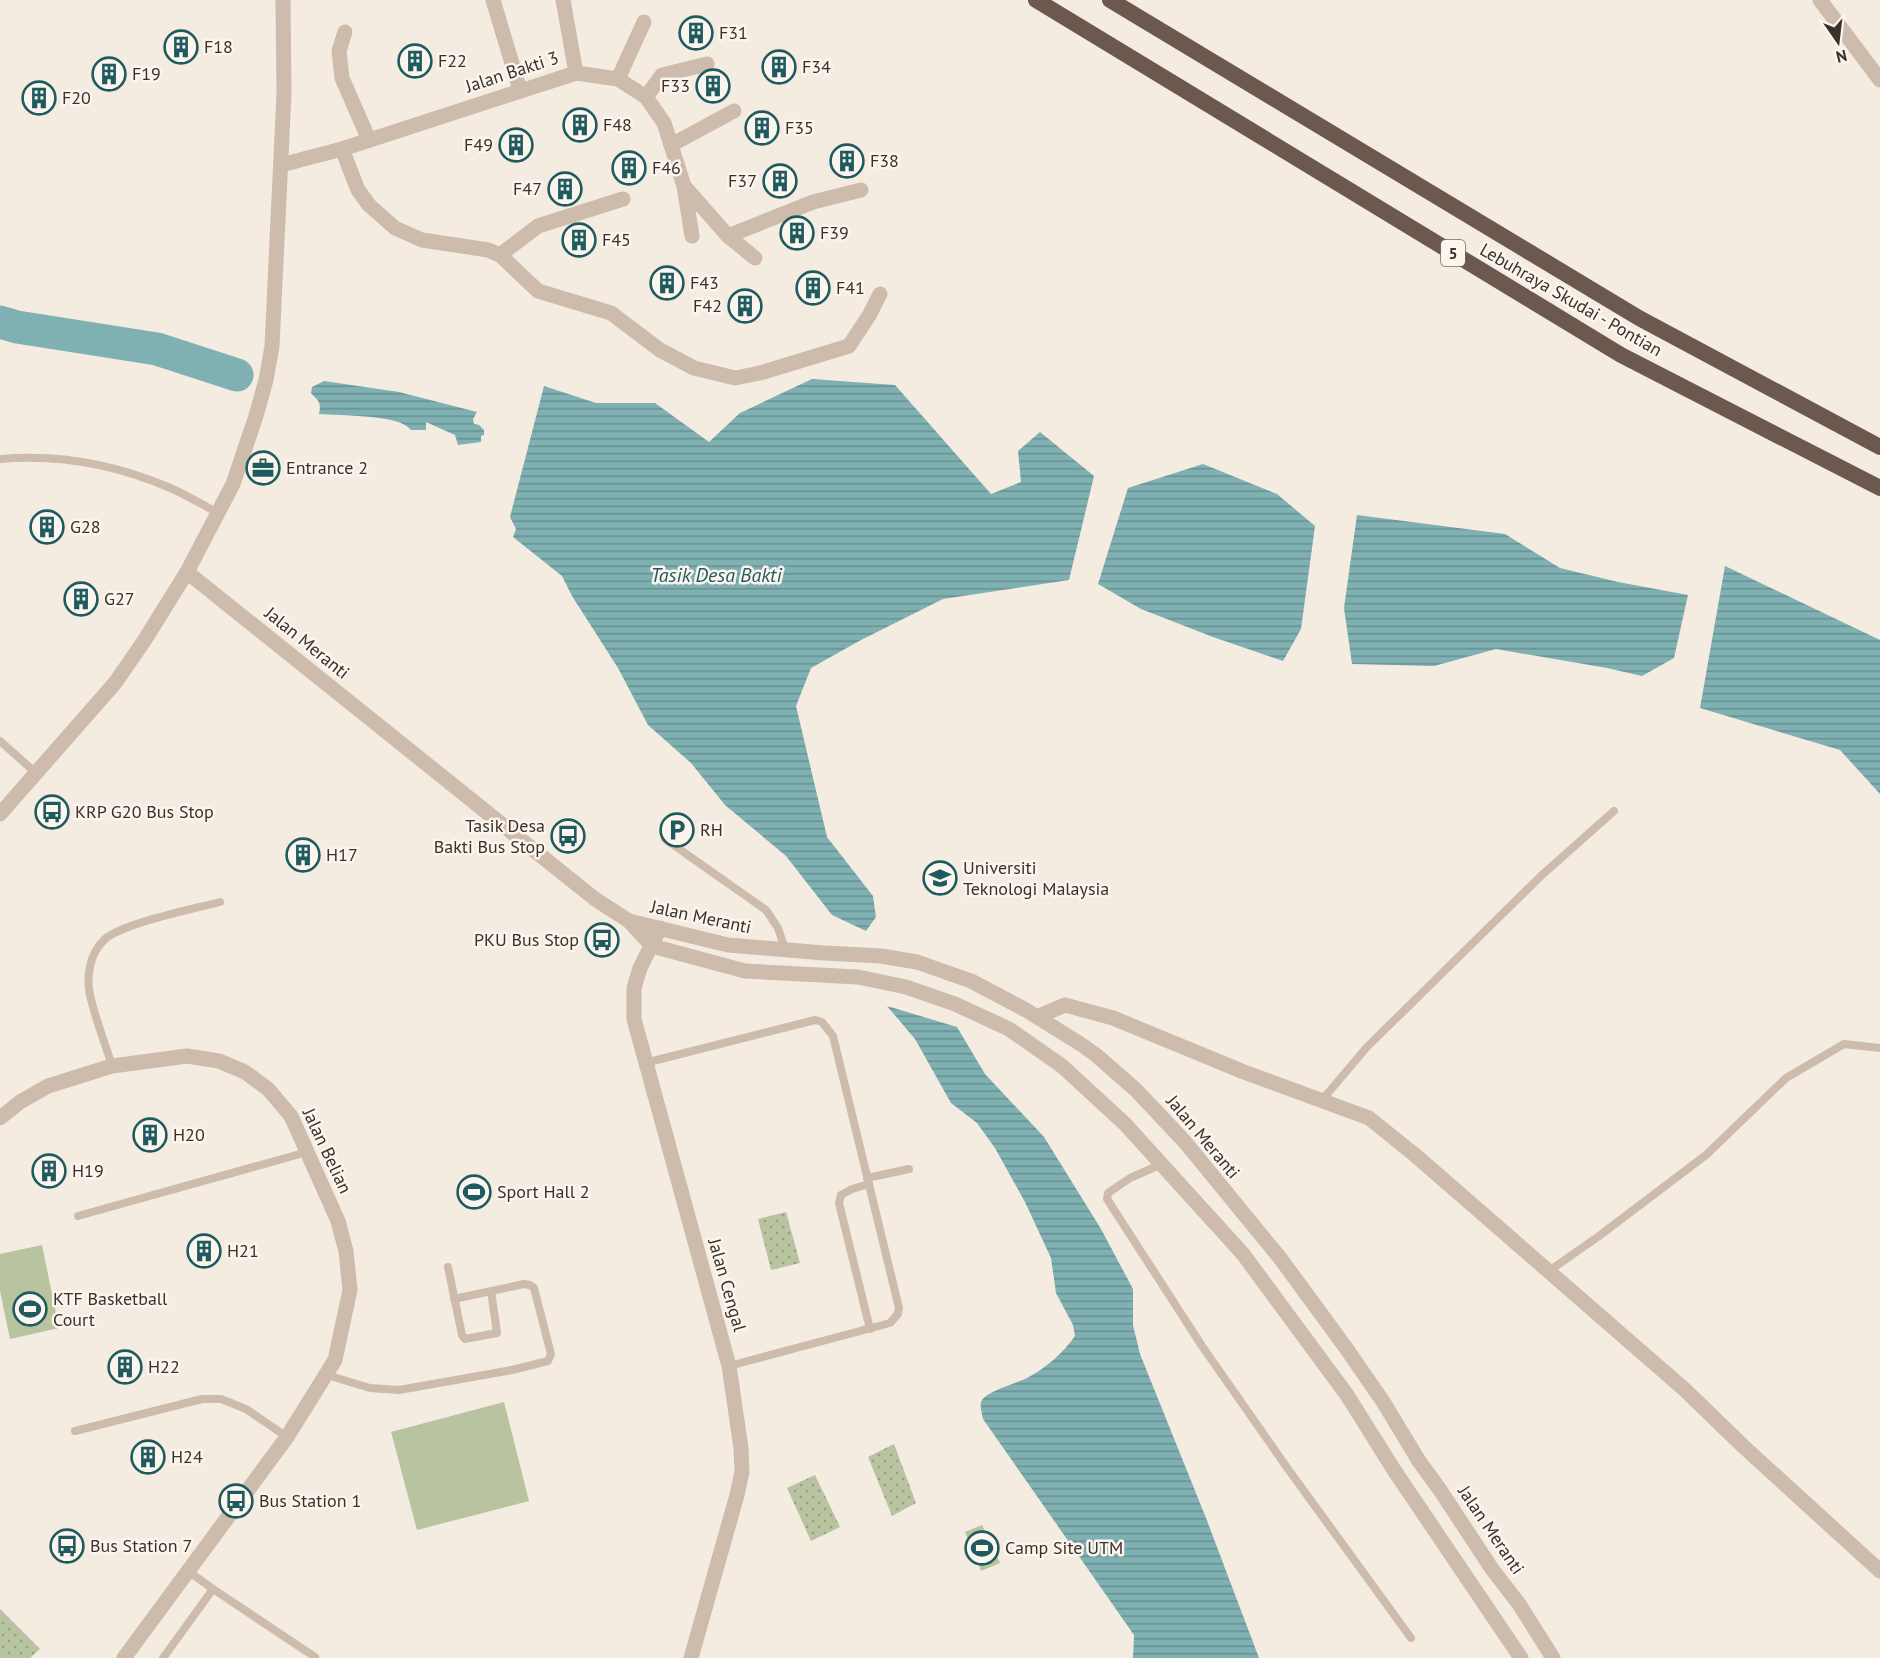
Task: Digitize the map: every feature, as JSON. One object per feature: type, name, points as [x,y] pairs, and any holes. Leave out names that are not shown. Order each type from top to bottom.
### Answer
[{"type":"highway","name":"Lebuhraya Skudai - Pontian","points":[[1036,0],[1621,355],[1880,488]]},
{"type":"highway","name":"Lebuhraya Skudai - Pontian","points":[[1110,0],[1639,318],[1880,447]]},
{"type":"street","points":[[0,814],[115,682],[144,641],[187,572],[233,484],[256,416],[272,346],[284,93],[283,0]]},
{"type":"street","points":[[493,0],[520,90]]},
{"type":"street","points":[[563,0],[576,73]]},
{"type":"street","points":[[1820,0],[1880,80]]},
{"type":"street","points":[[618,79],[644,22]]},
{"type":"street","points":[[345,32],[339,51],[342,78],[369,140]]},
{"type":"street","points":[[646,98],[662,75],[707,64]]},
{"type":"street","name":"Jalan Bakti 3","points":[[281,165],[342,149],[576,73],[618,79],[646,98],[664,123],[684,186],[692,236]]},
{"type":"street","points":[[672,145],[734,111]]},
{"type":"street","points":[[342,149],[358,190],[369,205],[395,228],[422,240],[488,250],[500,255],[538,291],[611,313],[660,350],[694,368],[735,378],[760,373],[849,346],[880,294]]},
{"type":"street","points":[[684,186],[728,236],[755,258]]},
{"type":"street","points":[[728,236],[813,202],[861,190]]},
{"type":"street","points":[[500,255],[538,226],[623,199]]},
{"type":"street","name":"Jalan Meranti","points":[[187,572],[586,891],[629,921],[652,946]]},
{"type":"street","name":"Jalan Meranti","points":[[629,921],[728,945],[881,956],[917,962],[971,981],[1082,1045],[1136,1090],[1185,1142],[1219,1186],[1249,1218],[1346,1348],[1419,1461],[1492,1569],[1519,1604],[1553,1658]]},
{"type":"street","name":"Jalan Cengal","points":[[660,927],[640,968],[634,988],[634,1019],[729,1366],[742,1472],[691,1658]]},
{"type":"street","points":[[652,946],[745,970],[858,976],[906,987],[955,1004],[1009,1029],[1062,1066],[1125,1124],[1243,1254],[1347,1395],[1394,1470],[1521,1658]]},
{"type":"street","points":[[1037,1017],[1065,1005],[1113,1018],[1244,1072],[1369,1118],[1415,1155],[1684,1389],[1880,1571]]},
{"type":"street","name":"Jalan Belian","points":[[0,1118],[20,1102],[48,1086],[112,1066],[187,1056],[219,1061],[245,1072],[268,1089],[291,1116],[338,1221],[346,1251],[350,1290],[335,1360],[327,1375],[286,1437],[126,1657]]},
{"type":"lane","points":[[0,459],[59,458],[131,473],[170,488],[218,513]]},
{"type":"lane","points":[[0,741],[36,773]]},
{"type":"lane","points":[[1322,1100],[1367,1047],[1534,883],[1614,811]]},
{"type":"lane","points":[[665,839],[766,910],[778,928],[785,949]]},
{"type":"lane","points":[[112,1066],[90,994],[89,974],[93,953],[106,938],[136,924],[220,902]]},
{"type":"lane","points":[[645,1063],[814,1020],[822,1022],[833,1036],[899,1308],[898,1314],[890,1323],[729,1366]]},
{"type":"lane","points":[[1549,1271],[1706,1155],[1786,1078],[1844,1044],[1880,1048]]},
{"type":"lane","points":[[78,1216],[307,1152]]},
{"type":"lane","points":[[1163,1164],[1130,1178],[1108,1193],[1107,1199],[1208,1355],[1294,1479],[1411,1638]]},
{"type":"lane","points":[[870,1329],[839,1203],[841,1196],[868,1181],[909,1169]]},
{"type":"lane","points":[[448,1267],[463,1337],[468,1340],[494,1335],[498,1331],[490,1292]]},
{"type":"lane","points":[[327,1375],[370,1388],[399,1390],[512,1370],[548,1361],[551,1354],[534,1288],[530,1285],[524,1284],[454,1299]]},
{"type":"lane","points":[[75,1431],[202,1399],[221,1399],[246,1409],[286,1437]]},
{"type":"lane","points":[[188,1571],[315,1657]]},
{"type":"lane","points":[[163,1658],[213,1589]]},
{"type":"green space","points":[[786,1212],[800,1263],[771,1270],[758,1219]]},
{"type":"green space","name":"KTF Basketball Court","points":[[42,1245],[59,1328],[10,1339],[0,1291],[0,1254]]},
{"type":"green space","points":[[504,1402],[529,1501],[417,1530],[391,1432]]},
{"type":"green space","points":[[894,1444],[916,1503],[892,1516],[868,1457]]},
{"type":"green space","points":[[815,1475],[840,1527],[811,1541],[787,1488]]},
{"type":"green space","name":"Camp Site UTM","points":[[982,1525],[1000,1563],[981,1571],[965,1532]]},
{"type":"green space","points":[[0,1609],[40,1649],[30,1658],[0,1658]]},
{"type":"water","name":"Tasik Desa Bakti","points":[[812,379],[895,385],[991,494],[1021,482],[1018,451],[1040,432],[1094,476],[1069,580],[943,599],[811,668],[796,706],[827,837],[873,896],[876,917],[866,931],[832,915],[786,856],[725,805],[691,763],[648,725],[618,668],[572,596],[562,576],[513,537],[516,529],[510,517],[544,386],[596,403],[655,403],[709,442],[740,413]]},
{"type":"water","points":[[324,381],[399,392],[477,412],[473,419],[474,424],[484,430],[484,435],[481,436],[481,442],[458,445],[455,435],[426,422],[426,430],[411,430],[405,425],[382,418],[319,414],[320,404],[311,393],[312,387]]},
{"type":"water","points":[[1203,464],[1277,494],[1315,526],[1301,629],[1283,661],[1141,609],[1098,584],[1128,488]]},
{"type":"water","points":[[1357,515],[1505,534],[1560,568],[1688,595],[1674,658],[1642,676],[1496,649],[1434,666],[1352,664],[1344,608]]},
{"type":"water","points":[[1725,566],[1880,640],[1880,794],[1840,750],[1700,708]]},
{"type":"water","points":[[887,1006],[957,1027],[985,1074],[1044,1137],[1101,1229],[1133,1289],[1133,1325],[1140,1354],[1259,1658],[1133,1658],[1134,1635],[983,1419],[982,1400],[997,1390],[1029,1377],[1048,1364],[1075,1336],[1073,1325],[1056,1293],[1051,1258],[1025,1202],[995,1148],[977,1123],[951,1103],[915,1039]]},
{"type":"waterway","points":[[0,322],[17,327],[157,349],[237,375]]},
{"type":"place","name":"F31","points":[[696,33]]},
{"type":"place","name":"F18","points":[[181,47]]},
{"type":"place","name":"F22","points":[[415,61]]},
{"type":"place","name":"F34","points":[[779,67]]},
{"type":"place","name":"F19","points":[[109,74]]},
{"type":"place","name":"F33","points":[[713,86]]},
{"type":"place","name":"F20","points":[[39,98]]},
{"type":"place","name":"F48","points":[[580,125]]},
{"type":"place","name":"F35","points":[[762,128]]},
{"type":"place","name":"F49","points":[[516,145]]},
{"type":"place","name":"F38","points":[[847,161]]},
{"type":"place","name":"F46","points":[[629,168]]},
{"type":"place","name":"F37","points":[[780,181]]},
{"type":"place","name":"F47","points":[[565,189]]},
{"type":"place","name":"F39","points":[[797,233]]},
{"type":"place","name":"F45","points":[[579,240]]},
{"type":"place","name":"F43","points":[[667,283]]},
{"type":"place","name":"F41","points":[[813,288]]},
{"type":"place","name":"F42","points":[[745,306]]},
{"type":"place","name":"Entrance 2","points":[[263,468]]},
{"type":"place","name":"G28","points":[[47,527]]},
{"type":"place","name":"G27","points":[[81,599]]},
{"type":"place","name":"KRP G20 Bus Stop","points":[[52,812]]},
{"type":"place","name":"RH","points":[[677,830]]},
{"type":"place","name":"Tasik Desa Bakti Bus Stop","points":[[568,836]]},
{"type":"place","name":"H17","points":[[303,855]]},
{"type":"place","name":"Universiti Teknologi Malaysia","points":[[940,878]]},
{"type":"place","name":"PKU Bus Stop","points":[[602,940]]},
{"type":"place","name":"H20","points":[[150,1135]]},
{"type":"place","name":"H19","points":[[49,1171]]},
{"type":"place","name":"Sport Hall 2","points":[[474,1192]]},
{"type":"place","name":"H21","points":[[204,1251]]},
{"type":"place","name":"KTF Basketball Court","points":[[30,1309]]},
{"type":"place","name":"H22","points":[[125,1367]]},
{"type":"place","name":"H24","points":[[148,1457]]},
{"type":"place","name":"Bus Station 1","points":[[236,1501]]},
{"type":"place","name":"Bus Station 7","points":[[67,1546]]},
{"type":"place","name":"Camp Site UTM","points":[[982,1548]]}]
